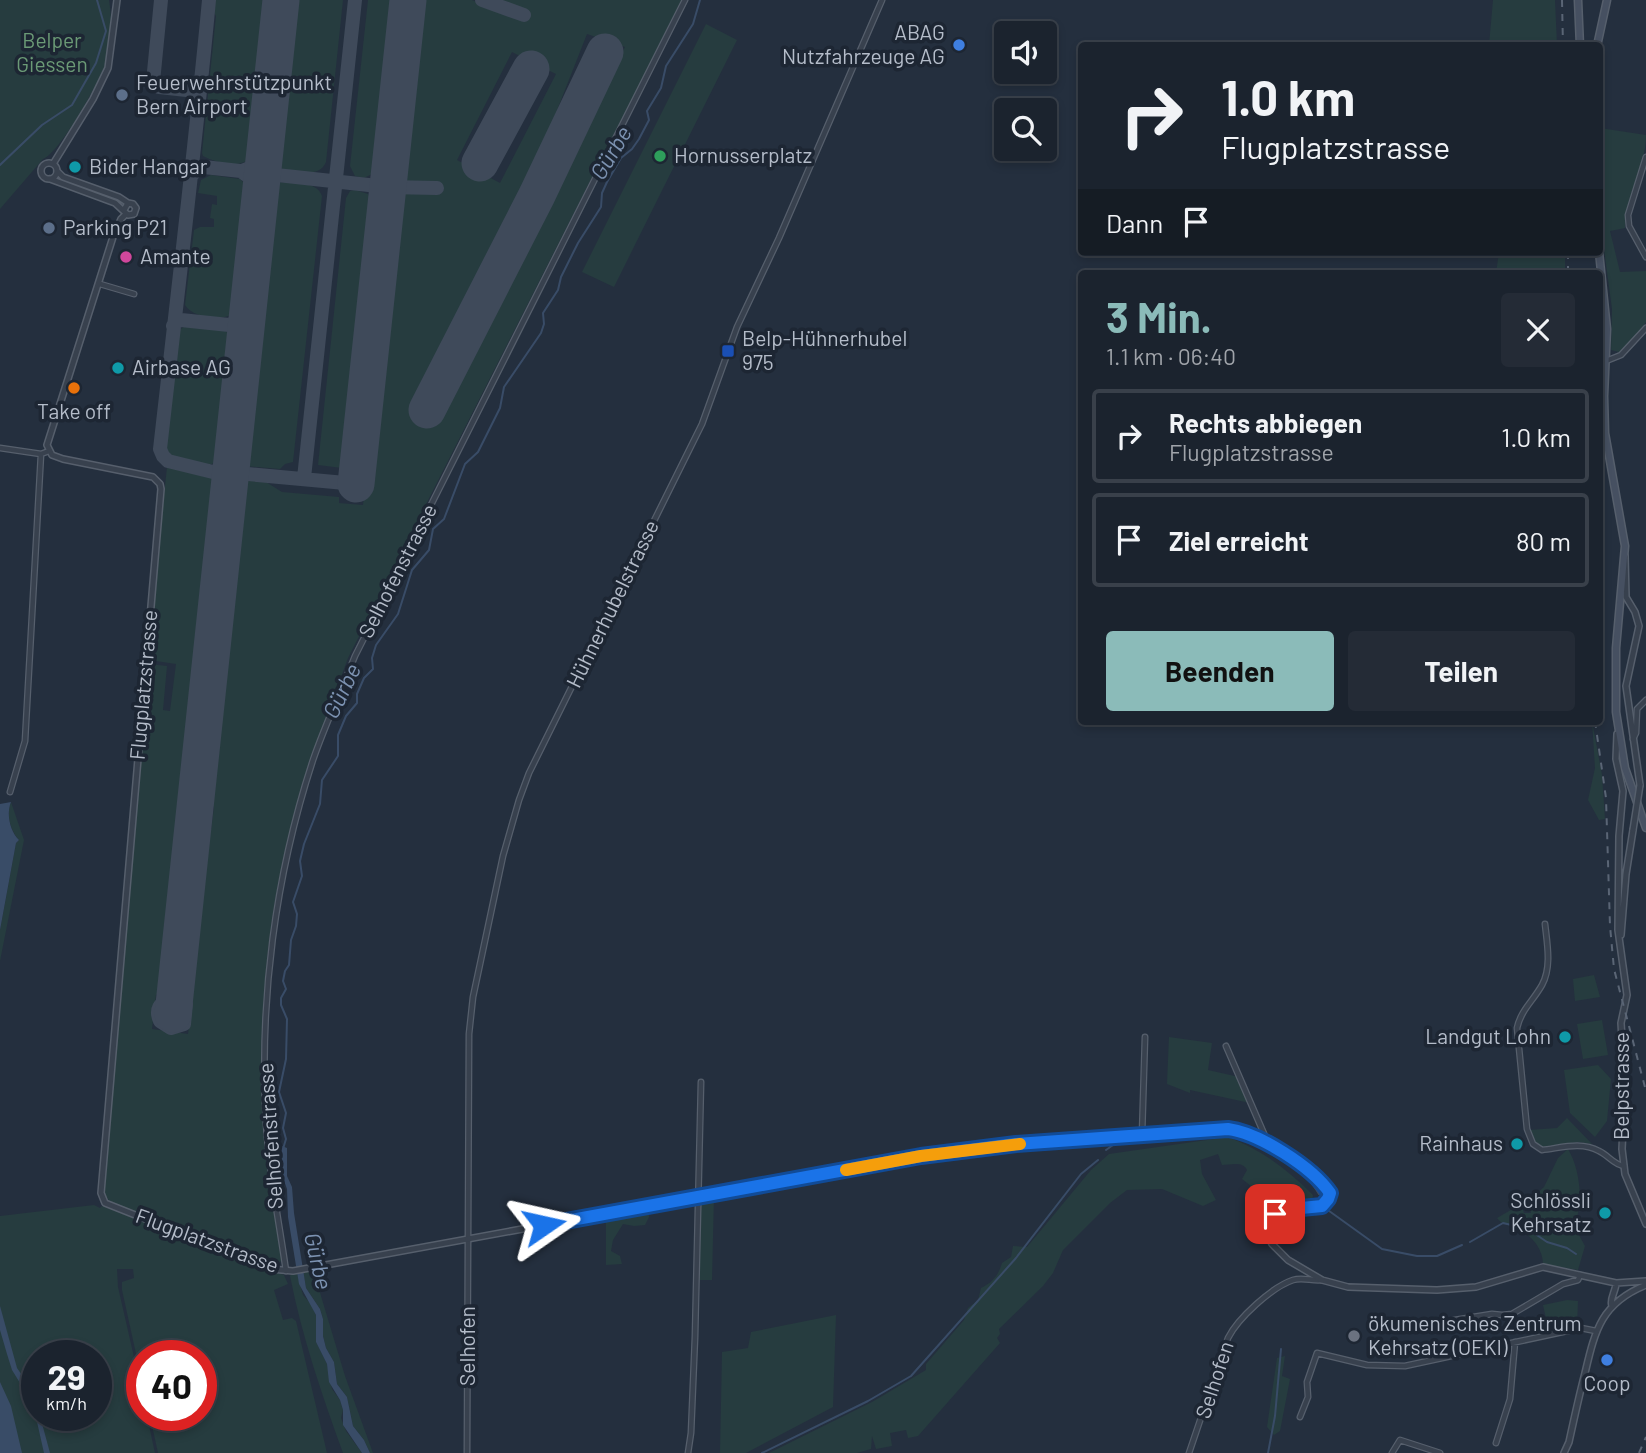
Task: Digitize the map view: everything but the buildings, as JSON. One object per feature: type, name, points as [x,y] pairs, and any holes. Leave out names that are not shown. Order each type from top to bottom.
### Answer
[{"type":"main road","points":[[1578,0],[1580,42]]},
{"type":"main road","points":[[1598,42],[1607,0]]},
{"type":"main road","points":[[1603,280],[1606,308],[1605,433],[1625,553],[1616,648],[1618,731],[1629,783],[1646,828]]},
{"type":"street","points":[[53,164],[93,99],[108,68],[117,0]]},
{"type":"street","name":"Selhofenstrasse","points":[[286,1271],[266,1122],[267,1012],[274,930],[285,868],[313,762],[355,656],[685,0]]},
{"type":"street","name":"Hühnerhubelstrasse","points":[[468,1238],[469,1034],[473,997],[503,856],[519,800],[547,736],[702,424],[737,327],[779,238],[882,0]]},
{"type":"street","points":[[1646,157],[1629,209],[1628,221],[1646,257]]},
{"type":"street","points":[[47,163],[53,164],[63,177],[119,197],[133,204],[136,210],[132,215],[115,203],[42,174],[42,168],[47,163]]},
{"type":"street","points":[[50,179],[55,177],[57,171]]},
{"type":"street","points":[[0,448],[41,454],[49,451],[48,438],[113,237],[128,203]]},
{"type":"street","points":[[100,284],[134,294]]},
{"type":"street","points":[[1606,361],[1621,355],[1646,328]]},
{"type":"street","name":"Flugplatzstrasse","points":[[49,451],[63,459],[153,477],[161,489],[102,1198],[108,1205],[271,1269],[293,1271],[921,1156],[1016,1144],[1228,1129],[1248,1133],[1268,1143],[1322,1183],[1330,1193],[1322,1206],[1291,1209],[1275,1214],[1264,1227],[1272,1244],[1288,1260],[1322,1280],[1348,1287],[1437,1290],[1476,1287],[1535,1268],[1581,1274],[1615,1283],[1646,1283]]},
{"type":"street","points":[[10,792],[25,741],[41,454]]},
{"type":"street","name":"Belpstrasse","points":[[1619,946],[1640,785],[1626,686],[1639,626],[1626,597],[1625,553]]},
{"type":"street","points":[[1633,739],[1636,733],[1637,709],[1646,699]]},
{"type":"street","name":"Belpstrasse","points":[[1618,731],[1616,759],[1623,791],[1619,836],[1619,946],[1628,998],[1621,1027],[1625,1079],[1622,1139],[1624,1166],[1646,1224]]},
{"type":"street","points":[[1545,924],[1548,957],[1545,979],[1522,1013],[1517,1028],[1527,1129],[1533,1144],[1542,1150],[1578,1144],[1592,1147],[1618,1166],[1624,1166]]},
{"type":"street","points":[[1142,1135],[1145,1037]]},
{"type":"street","points":[[1226,1046],[1268,1143]]},
{"type":"street","points":[[688,1453],[691,1433],[701,1082]]},
{"type":"street","name":"Selhofen","points":[[467,1453],[468,1238]]},
{"type":"street","points":[[1416,1324],[1512,1314],[1563,1284],[1578,1280],[1581,1274]]},
{"type":"street","name":"Selhofen","points":[[1189,1453],[1233,1328],[1247,1312],[1290,1281],[1322,1280]]},
{"type":"street","points":[[1612,1306],[1615,1283]]},
{"type":"street","points":[[1564,1453],[1596,1331],[1612,1306],[1646,1283]]},
{"type":"street","points":[[1300,1417],[1308,1397],[1307,1382],[1317,1353],[1356,1363],[1393,1367],[1581,1328],[1596,1331]]},
{"type":"street","points":[[1496,1443],[1510,1399],[1516,1342]]},
{"type":"street","points":[[1392,1453],[1400,1440],[1440,1453]]},
{"type":"green space","name":"Belper Giessen","points":[[0,0],[109,0],[111,22],[107,60],[79,114],[51,154],[43,159],[0,209]]},
{"type":"green space","points":[[213,0],[268,0],[251,156],[236,164],[215,161],[202,153],[216,16],[212,10]]},
{"type":"green space","points":[[294,0],[343,0],[326,162],[322,168],[311,173],[276,167]]},
{"type":"green space","points":[[368,0],[393,0],[376,166],[372,174],[364,178],[355,176],[350,166]]},
{"type":"green space","points":[[418,0],[472,0],[523,19],[526,11],[497,0],[682,0],[348,658],[312,760],[282,865],[265,980],[262,1039],[263,1118],[269,1179],[282,1260],[272,1266],[111,1203],[104,1194],[149,664],[167,666],[163,710],[170,711],[176,664],[149,660],[167,467],[213,476],[217,486],[184,787],[176,826],[180,827],[163,989],[156,995],[152,1029],[188,1034],[193,999],[188,989],[204,830],[211,830],[214,807],[208,799],[243,476],[266,482],[282,492],[339,497],[339,503],[363,505]],"holes":[[[587,34],[625,47],[435,426],[414,413],[524,194]],[[512,52],[556,74],[500,183],[457,160]]]},
{"type":"green space","points":[[1493,0],[1555,0],[1557,42],[1489,42]]},
{"type":"green space","name":"Hornusserplatz","points":[[706,24],[737,40],[614,287],[582,272]]},
{"type":"green space","points":[[1603,128],[1646,135],[1643,159],[1628,205],[1625,228],[1610,231],[1620,272],[1646,271],[1646,322],[1639,333],[1619,352],[1611,350],[1612,309],[1603,242]]},
{"type":"green space","points":[[211,175],[240,179],[248,187],[236,307],[234,313],[229,316],[215,318],[194,313],[185,305],[194,230],[214,227],[214,219],[210,218],[212,204],[217,205],[217,196],[198,193],[201,180]]},
{"type":"green space","points":[[274,182],[309,185],[322,196],[293,462],[280,469],[244,466]]},
{"type":"green space","points":[[350,191],[368,194],[371,202],[342,468],[318,465],[346,198]]},
{"type":"green space","points":[[1498,256],[1565,256],[1565,270],[1496,270]]},
{"type":"green space","points":[[185,326],[223,330],[232,341],[220,451],[217,460],[212,464],[192,463],[172,457],[164,448],[175,333]]},
{"type":"green space","points":[[1592,725],[1602,775],[1605,819],[1599,820],[1588,800],[1595,768]]},
{"type":"green space","points":[[11,802],[24,840],[0,961],[0,930],[16,843],[19,840],[10,822]]},
{"type":"green space","points":[[1594,975],[1600,997],[1575,1001],[1573,979]]},
{"type":"green space","points":[[1602,1020],[1608,1055],[1583,1059],[1577,1024]]},
{"type":"green space","points":[[1169,1037],[1212,1043],[1208,1070],[1239,1077],[1250,1103],[1190,1090],[1190,1093],[1167,1084]]},
{"type":"green space","points":[[1598,1065],[1611,1079],[1607,1121],[1595,1137],[1570,1113],[1564,1070]]},
{"type":"green space","points":[[1567,1118],[1592,1144],[1579,1142],[1542,1147],[1535,1142],[1529,1130],[1557,1128]]},
{"type":"green space","points":[[1228,1137],[1263,1154],[1294,1177],[1313,1195],[1311,1208],[1275,1214],[1242,1179],[1247,1170],[1245,1167],[1236,1164],[1222,1165],[1218,1154],[1200,1160],[1202,1174],[1216,1200],[1203,1206],[1162,1189],[1127,1190],[1110,1203],[1063,1250],[1053,1273],[1043,1286],[999,1329],[997,1338],[1000,1343],[918,1436],[908,1438],[906,1430],[890,1433],[892,1446],[876,1449],[872,1436],[871,1449],[857,1453],[769,1453],[872,1402],[926,1370],[926,1364],[964,1320],[968,1308],[978,1300],[981,1288],[992,1281],[1002,1263],[1011,1257],[1013,1246],[1027,1247],[1091,1170],[1109,1154]]},
{"type":"green space","points":[[1568,1149],[1575,1165],[1580,1192],[1577,1217],[1573,1218],[1574,1226],[1585,1246],[1578,1270],[1543,1264],[1541,1253],[1531,1238],[1497,1218],[1516,1207],[1522,1207],[1524,1213],[1531,1213],[1528,1201],[1544,1187],[1558,1158]]},
{"type":"green space","points":[[714,1196],[712,1280],[697,1280],[700,1204],[702,1198]]},
{"type":"green space","points":[[102,1206],[284,1275],[288,1284],[274,1290],[283,1320],[292,1318],[296,1321],[327,1453],[158,1453],[153,1431],[217,1431],[217,1340],[133,1340],[122,1282],[134,1278],[133,1269],[117,1269],[118,1287],[130,1340],[126,1340],[126,1431],[150,1431],[155,1453],[0,1453],[0,1216]]},
{"type":"green space","points":[[649,1210],[645,1225],[623,1224],[613,1240],[611,1251],[620,1256],[622,1264],[606,1265],[606,1218]]},
{"type":"green space","points":[[309,1270],[315,1276],[345,1376],[373,1453],[370,1453],[353,1426],[347,1397],[337,1384],[334,1362],[323,1336],[320,1309],[306,1288],[303,1271]]},
{"type":"green space","points":[[297,1273],[303,1295],[316,1315],[316,1342],[327,1364],[332,1389],[340,1400],[343,1410],[341,1418],[346,1431],[362,1453],[343,1453],[300,1321],[290,1276]]},
{"type":"green space","points":[[1567,1300],[1578,1301],[1577,1327],[1538,1333],[1537,1326],[1547,1323],[1543,1305]]},
{"type":"green space","points":[[836,1315],[833,1407],[746,1453],[720,1453],[722,1352],[748,1348],[751,1332]]},
{"type":"green space","points":[[1285,1356],[1282,1376],[1290,1379],[1280,1431],[1274,1435],[1267,1427],[1277,1358]]},
{"type":"water","points":[[11,802],[10,822],[19,840],[16,843],[0,930],[0,804]]},
{"type":"water","points":[[282,1146],[287,1148],[287,1176],[292,1187],[306,1288],[320,1309],[326,1348],[334,1362],[337,1384],[347,1397],[353,1426],[370,1453],[362,1453],[343,1425],[340,1400],[329,1382],[327,1364],[316,1342],[316,1315],[299,1284],[288,1217],[287,1189],[281,1172]]},
{"type":"water","points":[[0,1306],[17,1368],[21,1374],[21,1385],[12,1370],[0,1330]]},
{"type":"water","points":[[0,1382],[11,1406],[22,1453],[0,1453]]},
{"type":"water","points":[[39,1431],[44,1431],[50,1453],[44,1453]]},
{"type":"waterway","points":[[0,165],[42,125],[72,105],[96,63],[106,31],[97,0]]},
{"type":"waterway","name":"Gürbe","points":[[283,1149],[286,1139],[283,1128],[286,1113],[279,1092],[286,1059],[287,1019],[281,998],[286,989],[283,981],[289,965],[291,940],[296,926],[297,914],[293,902],[302,876],[300,861],[304,844],[320,804],[322,780],[338,756],[338,735],[346,716],[357,703],[357,694],[364,678],[373,669],[372,658],[376,645],[398,614],[412,570],[429,550],[433,529],[444,519],[465,464],[478,452],[500,408],[504,387],[541,333],[543,313],[558,290],[561,277],[578,243],[601,207],[602,193],[607,182],[621,158],[639,139],[649,120],[647,111],[661,88],[666,66],[693,24],[700,0]]},
{"type":"waterway","points":[[1186,1136],[1230,1134],[1258,1142],[1294,1166],[1319,1194]]},
{"type":"waterway","points":[[1106,1150],[1122,1142],[1178,1137]]},
{"type":"waterway","points":[[762,1453],[868,1401],[911,1376],[1016,1258],[1081,1174],[1098,1160]]},
{"type":"waterway","points":[[1325,1208],[1382,1249],[1417,1256],[1437,1256],[1462,1245]]},
{"type":"waterway","points":[[1470,1242],[1503,1223],[1528,1229],[1547,1242],[1567,1248],[1576,1254]]},
{"type":"waterway","points":[[1268,1453],[1275,1416],[1281,1349]]},
{"type":"taxiway","points":[[161,0],[153,82],[159,87],[196,91],[201,88]]},
{"type":"taxiway","points":[[209,0],[160,449],[168,461],[221,474],[227,482],[228,499]]},
{"type":"taxiway","points":[[304,478],[355,0]]},
{"type":"taxiway","points":[[482,0],[524,15]]},
{"type":"taxiway","points":[[242,171],[257,165],[265,149]]},
{"type":"taxiway","points":[[192,175],[197,169],[204,167],[387,187],[437,188]]},
{"type":"taxiway","points":[[242,172],[255,181],[260,197]]},
{"type":"taxiway","points":[[229,325],[241,321],[248,307]]},
{"type":"taxiway","points":[[173,326],[181,320],[229,325],[240,330],[244,343]]},
{"type":"taxiway","points":[[216,471],[227,465],[232,452]]},
{"type":"taxiway","points":[[215,471],[356,484]]},
{"type":"taxiway","points":[[175,993],[161,1004],[158,1011],[160,1021],[171,1028],[184,1024],[186,1004],[176,980]]},
{"type":"runway","points":[[173,1014],[281,0]]},
{"type":"runway","points":[[356,484],[408,0]]},
{"type":"runway","points":[[427,410],[537,195],[605,52]]},
{"type":"runway","points":[[480,163],[531,69]]},
{"type":"railway","points":[[1562,0],[1563,42]]},
{"type":"railway","points":[[1568,256],[1568,270]]},
{"type":"railway","points":[[1603,554],[1603,578]]},
{"type":"railway","points":[[1596,725],[1606,798],[1614,969],[1646,1091]]},
{"type":"railway","points":[[1639,1453],[1646,1437]]},
{"type":"slow traffic","points":[[846,1170],[921,1156],[1020,1144]]},
{"type":"place","name":"ABAG Nutzfahrzeuge AG","points":[[959,45]]},
{"type":"place","name":"Feuerwehrstützpunkt Bern Airport","points":[[122,95]]},
{"type":"place","name":"Hornusserplatz","points":[[660,156]]},
{"type":"place","name":"Bider Hangar","points":[[75,167]]},
{"type":"place","name":"Parking P21","points":[[49,228]]},
{"type":"place","name":"Amante","points":[[126,257]]},
{"type":"place","name":"Belp-Hühnerhubel 975","points":[[728,351]]},
{"type":"place","name":"Airbase AG","points":[[118,368]]},
{"type":"place","name":"Take off","points":[[74,388]]},
{"type":"place","name":"Landgut Lohn","points":[[1565,1037]]},
{"type":"place","name":"Rainhaus","points":[[1517,1144]]},
{"type":"place","name":"Schlössli Kehrsatz","points":[[1605,1213]]},
{"type":"place","name":"ökumenisches Zentrum Kehrsatz (OEKI)","points":[[1354,1336]]},
{"type":"place","name":"Coop","points":[[1607,1360]]},
{"type":"route","points":[[544,1225],[921,1156],[1016,1144],[1228,1129],[1259,1137],[1283,1152],[1322,1183],[1330,1193],[1322,1206],[1291,1209],[1275,1214]]}]
